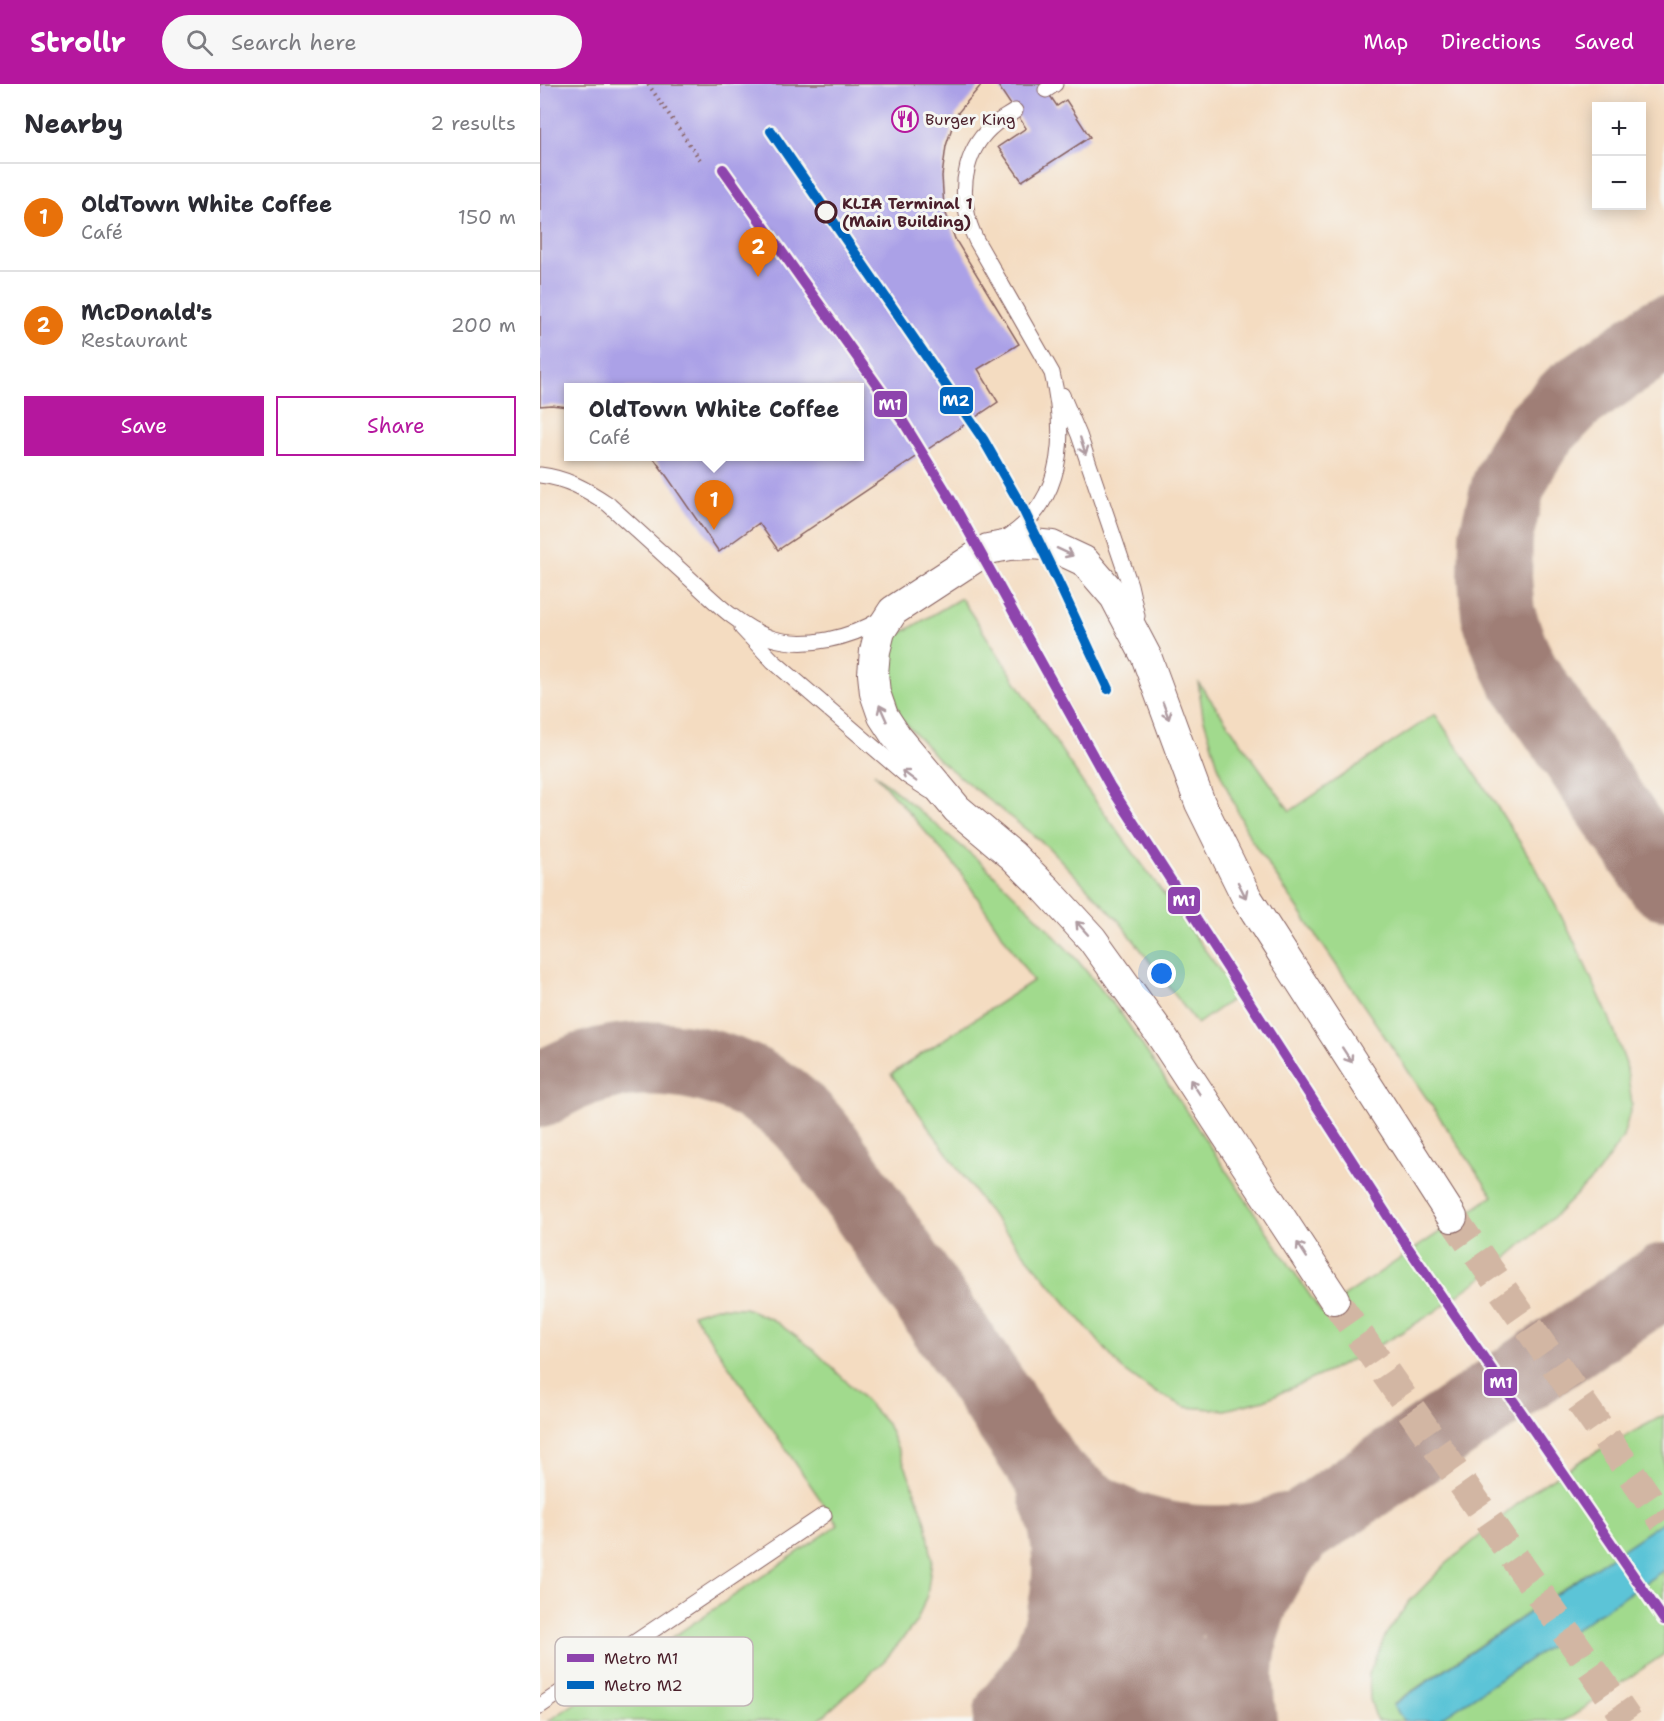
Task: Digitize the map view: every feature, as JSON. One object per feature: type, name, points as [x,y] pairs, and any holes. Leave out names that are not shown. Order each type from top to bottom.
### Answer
[{"type":"street","points":[[1334,1299],[1161,1035],[1092,939],[1013,856],[957,809],[896,736],[883,716],[875,693],[873,674],[875,651],[880,631],[893,611],[988,549],[1009,545],[1052,546],[1084,561],[1114,597],[1146,656],[1200,803],[1246,898],[1452,1217]]},
{"type":"lane","points":[[1015,111],[994,125],[978,142],[970,156],[965,174],[968,218],[976,240],[1052,373],[1080,435],[1130,585],[1146,656]]},
{"type":"lane","points":[[988,549],[1018,531],[1030,519],[1043,500],[1054,477],[1059,458],[1061,430],[1058,397],[1052,373]]},
{"type":"lane","points":[[540,475],[565,480],[589,491],[608,504],[726,612],[773,661],[907,776],[957,809]]},
{"type":"lane","points":[[726,612],[772,638],[821,641],[866,629],[893,611]]},
{"type":"lane","points":[[643,1637],[824,1515]]},
{"type":"lane","points":[[540,1706],[555,1696]]},
{"type":"path","points":[[648,84],[701,161]]},
{"type":"green space","points":[[961,598],[1086,788],[1238,995],[1197,1024],[1120,922],[1048,847],[939,760],[899,716],[886,665],[898,635]]},
{"type":"green space","points":[[1198,682],[1290,811],[1435,714],[1535,866],[1574,941],[1609,1017],[1626,1064],[1632,1104],[1623,1137],[1598,1173],[1556,1215],[1494,1269],[1436,1311],[1394,1337],[1330,1371],[1264,1400],[1225,1410],[1186,1407],[1151,1390],[1122,1369],[985,1207],[891,1074],[1033,981],[959,870],[874,773],[984,865],[1078,961],[1122,1015],[1321,1312],[1493,1196],[1250,838],[1221,775],[1203,716]]},
{"type":"green space","points":[[716,1307],[745,1308],[773,1320],[812,1348],[887,1424],[926,1522],[932,1559],[927,1595],[917,1621],[885,1660],[818,1721],[549,1721],[571,1706],[753,1706],[753,1637],[673,1637],[838,1525],[693,1314]]},
{"type":"green space","points":[[1664,1415],[1664,1521],[1393,1704],[1404,1721],[1377,1721],[1370,1699],[1369,1674],[1386,1634],[1409,1602],[1445,1565],[1534,1490],[1587,1457]]},
{"type":"green space","points":[[1664,1570],[1664,1654],[1571,1717],[1563,1721],[1437,1721]]},
{"type":"water","points":[[1664,1521],[1664,1570],[1437,1721],[1404,1721],[1393,1705]]},
{"type":"building","name":"KLIA Terminal 1 (Main Building)","points":[[540,84],[982,84],[956,115],[946,146],[942,176],[944,208],[955,239],[1019,344],[978,369],[998,402],[778,550],[759,523],[719,552],[656,461],[864,461],[864,383],[564,383],[564,407],[540,406]]},
{"type":"building","name":"KLIA Terminal 1 (Main Building)","points":[[997,84],[1042,84],[1057,106],[1066,100],[1090,137],[1022,181],[998,147],[1026,128]]},
{"type":"taxiway","points":[[1664,333],[1573,396],[1539,431],[1520,461],[1508,487],[1496,536],[1495,578],[1498,614],[1523,675],[1664,883]]},
{"type":"taxiway","points":[[540,1091],[570,1075],[602,1064],[635,1059],[669,1059],[703,1065],[735,1075],[766,1091],[798,1115],[826,1148],[1152,1625],[1198,1701],[1213,1721]]},
{"type":"taxiway","points":[[1010,1721],[1330,1508],[1664,1280]]},
{"type":"taxiway","points":[[1065,1488],[1082,1502],[1120,1524],[1161,1537],[1183,1541],[1234,1542],[1264,1538],[1285,1530]]},
{"type":"taxiway","points":[[1011,1713],[1041,1672],[1051,1652],[1065,1608],[1069,1561],[1067,1538],[1063,1515],[1055,1494]]},
{"type":"taxiway","points":[[1240,1721],[1238,1659],[1246,1617],[1263,1579],[1291,1539]]},
{"type":"taxiway","points":[[1020,1721],[1053,1712],[1080,1709],[1110,1709],[1166,1721]]},
{"type":"tunnel","points":[[1452,1217],[1664,1521]]},
{"type":"tunnel","points":[[1334,1299],[1628,1721]]},
{"type":"metro line","name":"M2","points":[[771,131],[983,439],[1023,509],[1108,689]]},
{"type":"metro line","name":"M1","points":[[723,169],[904,423],[950,498],[1110,786],[1407,1246],[1664,1620]]},
{"type":"place","name":"Burger King","points":[[905,119]]},
{"type":"place","name":"KLIA Terminal 1 (Main Building)","points":[[826,212]]},
{"type":"place","name":"McDonald's","points":[[758,277]]},
{"type":"place","name":"OldTown White Coffee","points":[[714,530]]}]
